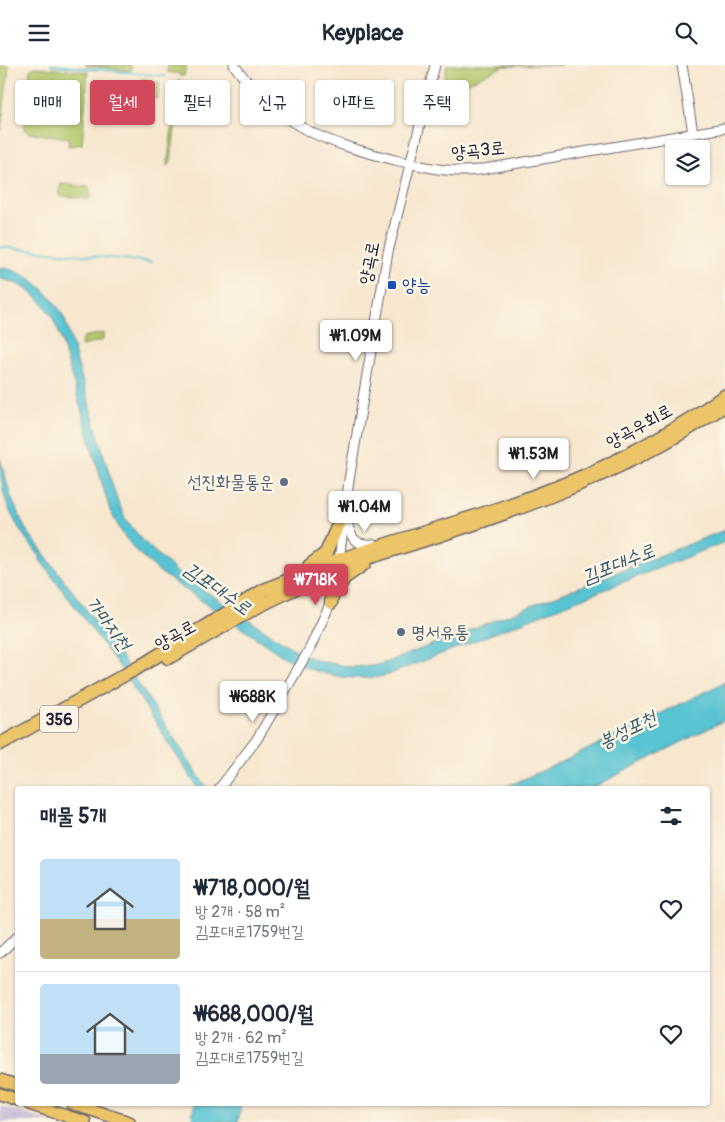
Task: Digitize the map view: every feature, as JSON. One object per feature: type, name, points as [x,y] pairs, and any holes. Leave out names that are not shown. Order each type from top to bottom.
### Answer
[{"type":"highway","points":[[264,590],[319,560],[326,553],[345,508]]},
{"type":"highway","name":"356","points":[[252,604],[291,589],[340,563]]},
{"type":"highway","name":"356","points":[[252,604],[264,590],[340,563]]},
{"type":"highway","points":[[291,589],[326,581],[332,588],[333,598]]},
{"type":"highway","name":"양곡로","points":[[117,684],[252,604]]},
{"type":"highway","name":"356","points":[[0,744],[117,684]]},
{"type":"highway","name":"356","points":[[0,751],[117,684]]},
{"type":"main road","name":"양곡우회로","points":[[340,563],[396,540],[486,512],[587,474],[670,430],[725,395]]},
{"type":"main road","name":"양곡우회로","points":[[340,563],[381,555],[576,488],[646,453],[725,406]]},
{"type":"main road","points":[[333,598],[345,578],[381,555]]},
{"type":"main road","points":[[0,1080],[15,1085]]},
{"type":"main road","points":[[35,1106],[85,1122]]},
{"type":"main road","points":[[79,1106],[129,1122]]},
{"type":"street","name":"양곡3로","points":[[234,65],[266,103],[289,121],[312,134],[334,144],[448,171],[470,171],[725,128]]},
{"type":"street","name":"양곡로","points":[[221,786],[257,739],[299,668],[333,598],[340,563],[345,508],[388,253],[435,65]]},
{"type":"street","points":[[682,65],[693,133]]},
{"type":"street","points":[[345,508],[348,529],[356,543],[365,545],[396,540]]},
{"type":"street","points":[[0,953],[15,939]]},
{"type":"shaded area","points":[[0,1106],[31,1116],[50,1122],[0,1122]]},
{"type":"green space","points":[[0,65],[9,66],[1,130],[0,130]]},
{"type":"green space","points":[[85,65],[131,65],[131,71]]},
{"type":"green space","points":[[168,65],[186,65],[184,76],[167,72]]},
{"type":"green space","points":[[447,65],[562,65],[504,66],[469,82],[469,80],[444,80]]},
{"type":"green space","points":[[35,67],[88,72],[82,144],[68,146],[69,138],[29,133],[24,130],[24,125],[80,125],[80,80],[29,80],[30,70]]},
{"type":"green space","points":[[155,82],[160,83],[158,98],[155,98]]},
{"type":"green space","points":[[172,125],[175,125],[171,161],[167,167]]},
{"type":"green space","points":[[61,184],[89,187],[91,197],[88,199],[60,196],[58,194]]},
{"type":"green space","points":[[103,333],[103,340],[81,345],[83,337]]},
{"type":"water","points":[[0,267],[31,279],[47,293],[60,310],[65,320],[116,497],[125,518],[142,540],[178,573],[301,654],[316,660],[350,667],[373,666],[385,663],[725,530],[725,542],[388,675],[348,678],[308,669],[284,657],[161,573],[136,551],[124,536],[110,511],[57,328],[46,308],[32,293],[12,282],[0,279]]},
{"type":"water","points":[[0,458],[11,497],[25,528],[118,652],[205,786],[196,786],[122,670],[22,533],[10,511],[2,486]]},
{"type":"water","points":[[725,682],[725,720],[596,786],[508,786],[564,761]]},
{"type":"water","points":[[194,1106],[241,1106],[238,1122],[192,1122]]},
{"type":"waterway","points":[[51,65],[165,76]]},
{"type":"waterway","points":[[0,247],[152,262]]},
{"type":"place","name":"양능","points":[[392,285]]},
{"type":"place","name":"선진화물통운","points":[[284,482]]},
{"type":"place","name":"명서유통","points":[[401,632]]},
{"type":"water label","name":"김포대수로","points":[[618,563]]},
{"type":"water label","name":"김포대수로","points":[[218,588]]},
{"type":"water label","name":"가마지천","points":[[109,623]]},
{"type":"water label","name":"봉성포천","points":[[627,729]]}]
